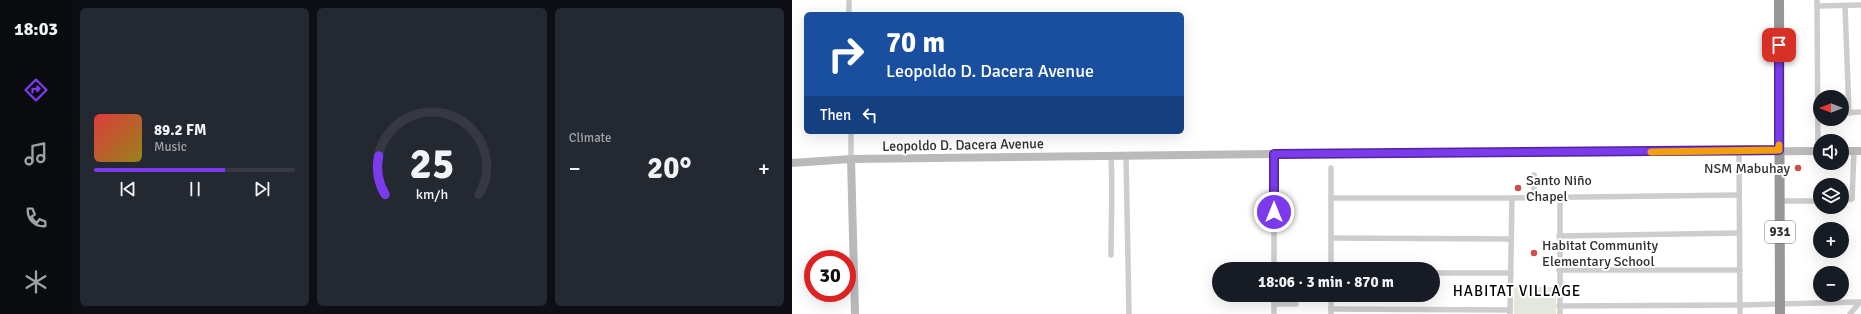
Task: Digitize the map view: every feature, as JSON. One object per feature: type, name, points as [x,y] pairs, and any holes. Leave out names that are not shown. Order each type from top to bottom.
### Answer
[{"type":"highway","name":"931","points":[[1779,0],[1780,309]]},
{"type":"main road","name":"Leopoldo D. Dacera Avenue","points":[[792,162],[851,159],[1274,154],[1813,151]]},
{"type":"main road","points":[[851,159],[855,314]]},
{"type":"street","points":[[849,0],[849,12]]},
{"type":"street","points":[[1819,90],[1817,3],[1846,6],[1861,5]]},
{"type":"street","points":[[1846,6],[1848,90]]},
{"type":"street","points":[[1849,113],[1861,112]]},
{"type":"street","points":[[851,134],[851,159]]},
{"type":"street","points":[[1739,151],[1740,314]]},
{"type":"street","points":[[1849,199],[1852,199],[1858,151]]},
{"type":"street","points":[[1274,154],[1274,262]]},
{"type":"street","points":[[1111,156],[1113,186],[1111,255]]},
{"type":"street","points":[[1126,156],[1129,314]]},
{"type":"street","points":[[1331,262],[1332,168]]},
{"type":"street","points":[[1534,175],[1534,197]]},
{"type":"street","points":[[1331,198],[1512,198],[1739,195]]},
{"type":"street","points":[[1560,197],[1560,314]]},
{"type":"street","points":[[1331,311],[1510,312],[1512,198]]},
{"type":"street","points":[[1780,201],[1813,201]]},
{"type":"street","points":[[1559,236],[1740,233]]},
{"type":"street","points":[[1332,238],[1511,239]]},
{"type":"street","points":[[1559,270],[1740,270]]},
{"type":"street","points":[[1440,273],[1511,273]]},
{"type":"street","points":[[1559,306],[1740,305],[1780,309],[1861,302]]},
{"type":"street","points":[[1850,314],[1861,302]]},
{"type":"street","points":[[1274,314],[1274,304],[1296,304]]},
{"type":"shaded area","points":[[1514,287],[1556,287],[1556,314],[1514,314]]},
{"type":"slow traffic","points":[[1651,152],[1779,150],[1779,145]]},
{"type":"place","name":"NSM Mabuhay","points":[[1798,168]]},
{"type":"place","name":"Santo Niño Chapel","points":[[1518,188]]},
{"type":"place","name":"Habitat Community Elementary School","points":[[1534,253]]},
{"type":"district","name":"HABITAT VILLAGE","points":[[1517,291]]},
{"type":"route","points":[[1274,212],[1274,154],[1779,150],[1779,45]]}]
